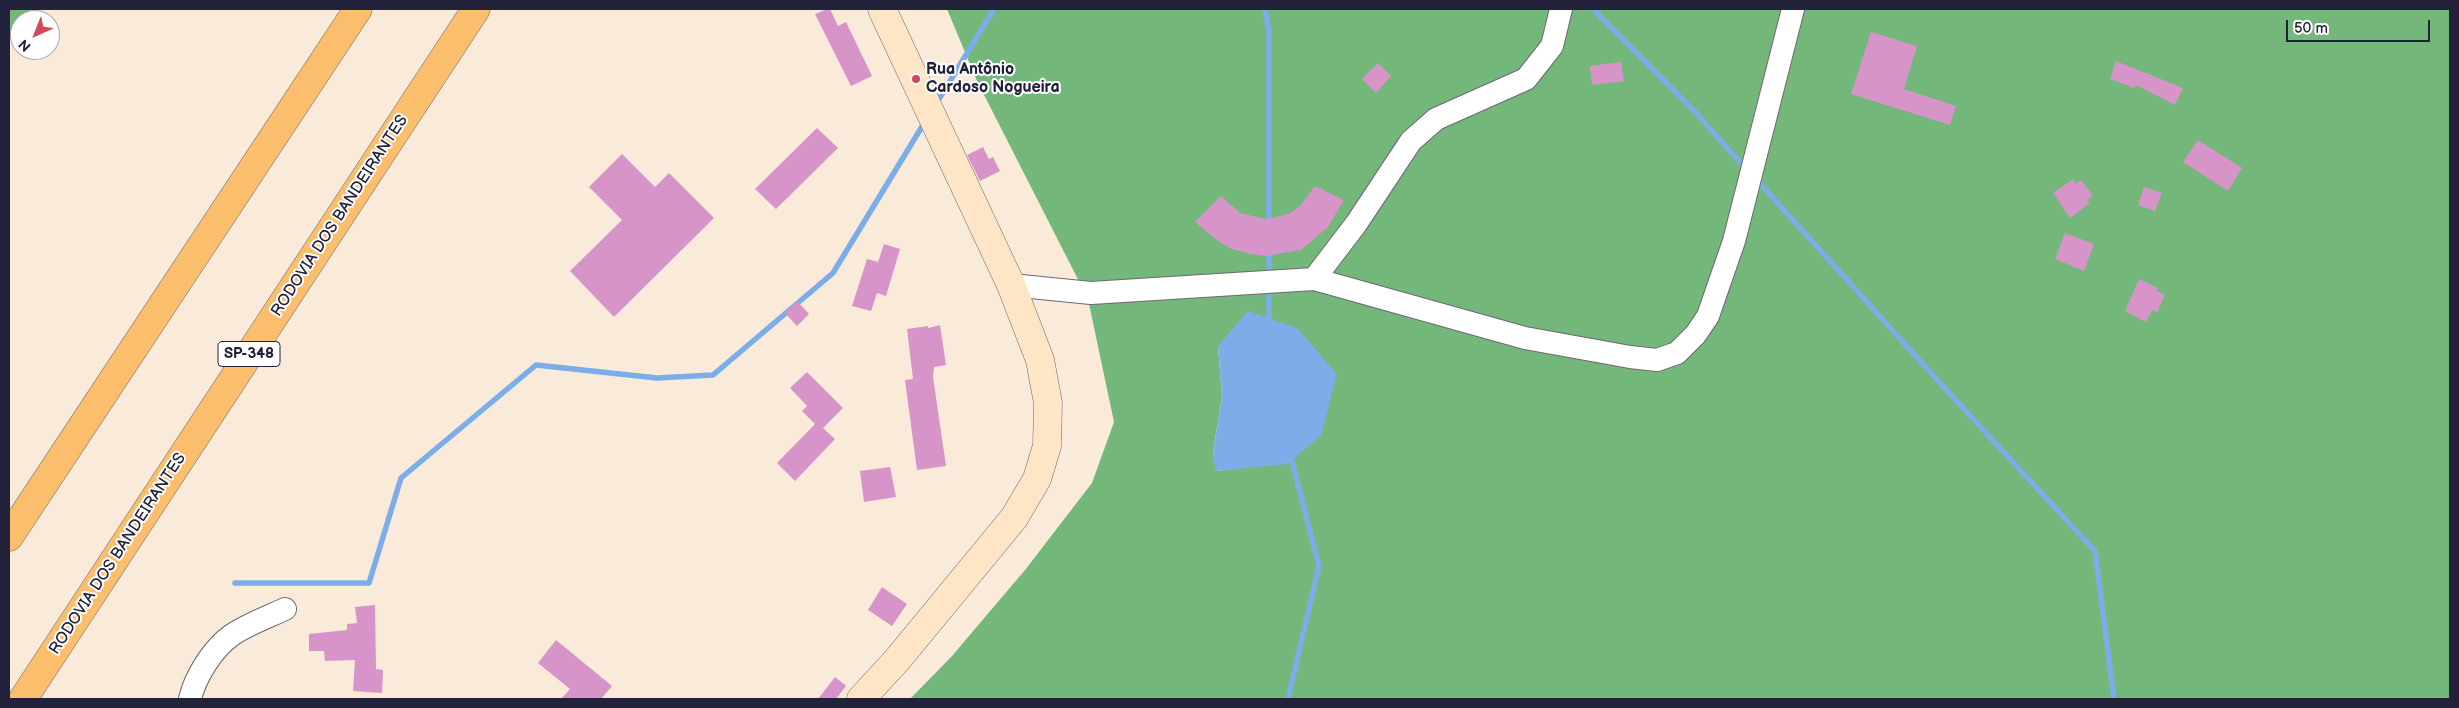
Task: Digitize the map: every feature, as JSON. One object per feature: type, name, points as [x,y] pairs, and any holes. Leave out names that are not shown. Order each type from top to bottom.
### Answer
[{"type":"highway","points":[[9,537],[358,9]]},
{"type":"highway","name":"RODOVIA DOS BANDEIRANTES","points":[[23,699],[476,9]]},
{"type":"main road","points":[[861,699],[897,660],[1014,518],[1036,480],[1047,446],[1048,403],[1040,360],[1011,285],[882,9]]},
{"type":"street","points":[[1314,279],[1356,224],[1411,141],[1424,128],[1436,119],[1526,79],[1531,74],[1552,46],[1561,9]]},
{"type":"street","points":[[1011,285],[1091,293],[1314,279],[1525,338],[1630,358],[1657,360],[1677,352],[1696,334],[1708,316],[1734,242],[1793,9]]},
{"type":"street","points":[[190,699],[202,671],[214,652],[232,635],[285,609]]},
{"type":"green space","points":[[9,9],[31,9],[10,10],[9,41]]},
{"type":"green space","points":[[947,9],[2450,9],[2450,699],[910,699],[952,656],[1025,570],[1092,483],[1114,422],[1088,299],[977,81]],"holes":[[[1218,346],[1244,467],[1217,471],[1213,452],[1222,397]]]},
{"type":"water","points":[[1248,311],[1297,328],[1337,374],[1321,436],[1287,464],[1216,471],[1213,452],[1222,397],[1218,346]]},
{"type":"building","points":[[830,9],[838,26],[846,22],[872,76],[851,86],[815,14]]},
{"type":"building","points":[[1871,32],[1917,46],[1904,89],[1956,106],[1950,125],[1851,94]]},
{"type":"building","points":[[2116,61],[2183,88],[2175,105],[2136,85],[2134,88],[2110,79]]},
{"type":"building","points":[[1621,62],[1624,81],[1592,85],[1590,66]]},
{"type":"building","points":[[1378,63],[1391,76],[1376,93],[1362,79]]},
{"type":"building","points":[[817,128],[838,148],[776,209],[755,189]]},
{"type":"building","points":[[2198,140],[2242,168],[2228,191],[2183,162]]},
{"type":"building","points":[[983,147],[989,159],[993,157],[1000,171],[980,181],[967,155]]},
{"type":"building","points":[[622,154],[655,187],[669,173],[714,218],[614,317],[570,271],[622,220],[589,187]]},
{"type":"building","points":[[2073,179],[2076,184],[2081,180],[2093,196],[2087,200],[2090,203],[2070,218],[2053,193]]},
{"type":"building","points":[[1315,186],[1344,200],[1328,227],[1301,250],[1266,256],[1250,254],[1232,249],[1218,241],[1195,222],[1221,196],[1240,213],[1265,219],[1277,217],[1290,213],[1300,206]]},
{"type":"building","points":[[2144,187],[2162,193],[2155,211],[2138,205]]},
{"type":"building","points":[[2065,233],[2094,244],[2084,271],[2055,259]]},
{"type":"building","points":[[884,244],[900,249],[886,296],[877,293],[871,311],[852,306],[867,259],[878,262]]},
{"type":"building","points":[[2139,279],[2158,288],[2157,291],[2165,295],[2157,312],[2152,310],[2146,322],[2125,311]]},
{"type":"building","points":[[797,301],[809,314],[797,326],[785,313]]},
{"type":"building","points":[[940,325],[946,365],[934,367],[933,377],[946,466],[917,470],[905,380],[913,379],[907,329],[928,326],[928,328]]},
{"type":"building","points":[[807,372],[843,408],[823,428],[835,439],[795,481],[777,463],[815,424],[802,411],[807,406],[790,388]]},
{"type":"building","points":[[890,467],[896,497],[864,502],[860,471]]},
{"type":"building","points":[[882,587],[907,604],[892,626],[868,610]]},
{"type":"building","points":[[375,605],[376,669],[383,670],[382,693],[353,691],[355,660],[325,661],[324,651],[309,651],[309,634],[347,630],[347,624],[357,623],[355,607]]},
{"type":"building","points":[[556,640],[612,686],[601,699],[561,699],[570,689],[538,663]]},
{"type":"building","points":[[835,677],[846,686],[836,699],[818,699]]},
{"type":"waterway","points":[[936,104],[994,9]]},
{"type":"waterway","points":[[1265,9],[1269,32],[1269,225]]},
{"type":"waterway","points":[[1593,9],[1696,113],[1746,169]]},
{"type":"waterway","points":[[235,583],[369,583],[401,478],[536,365],[657,378],[713,375],[833,273],[926,120]]},
{"type":"waterway","points":[[1756,179],[2095,551],[2114,699]]},
{"type":"waterway","points":[[1269,249],[1269,277]]},
{"type":"waterway","points":[[1269,286],[1269,325]]},
{"type":"waterway","points":[[1288,699],[1319,566],[1290,454]]},
{"type":"place","name":"Rua Antônio Cardoso Nogueira","points":[[916,79]]}]
